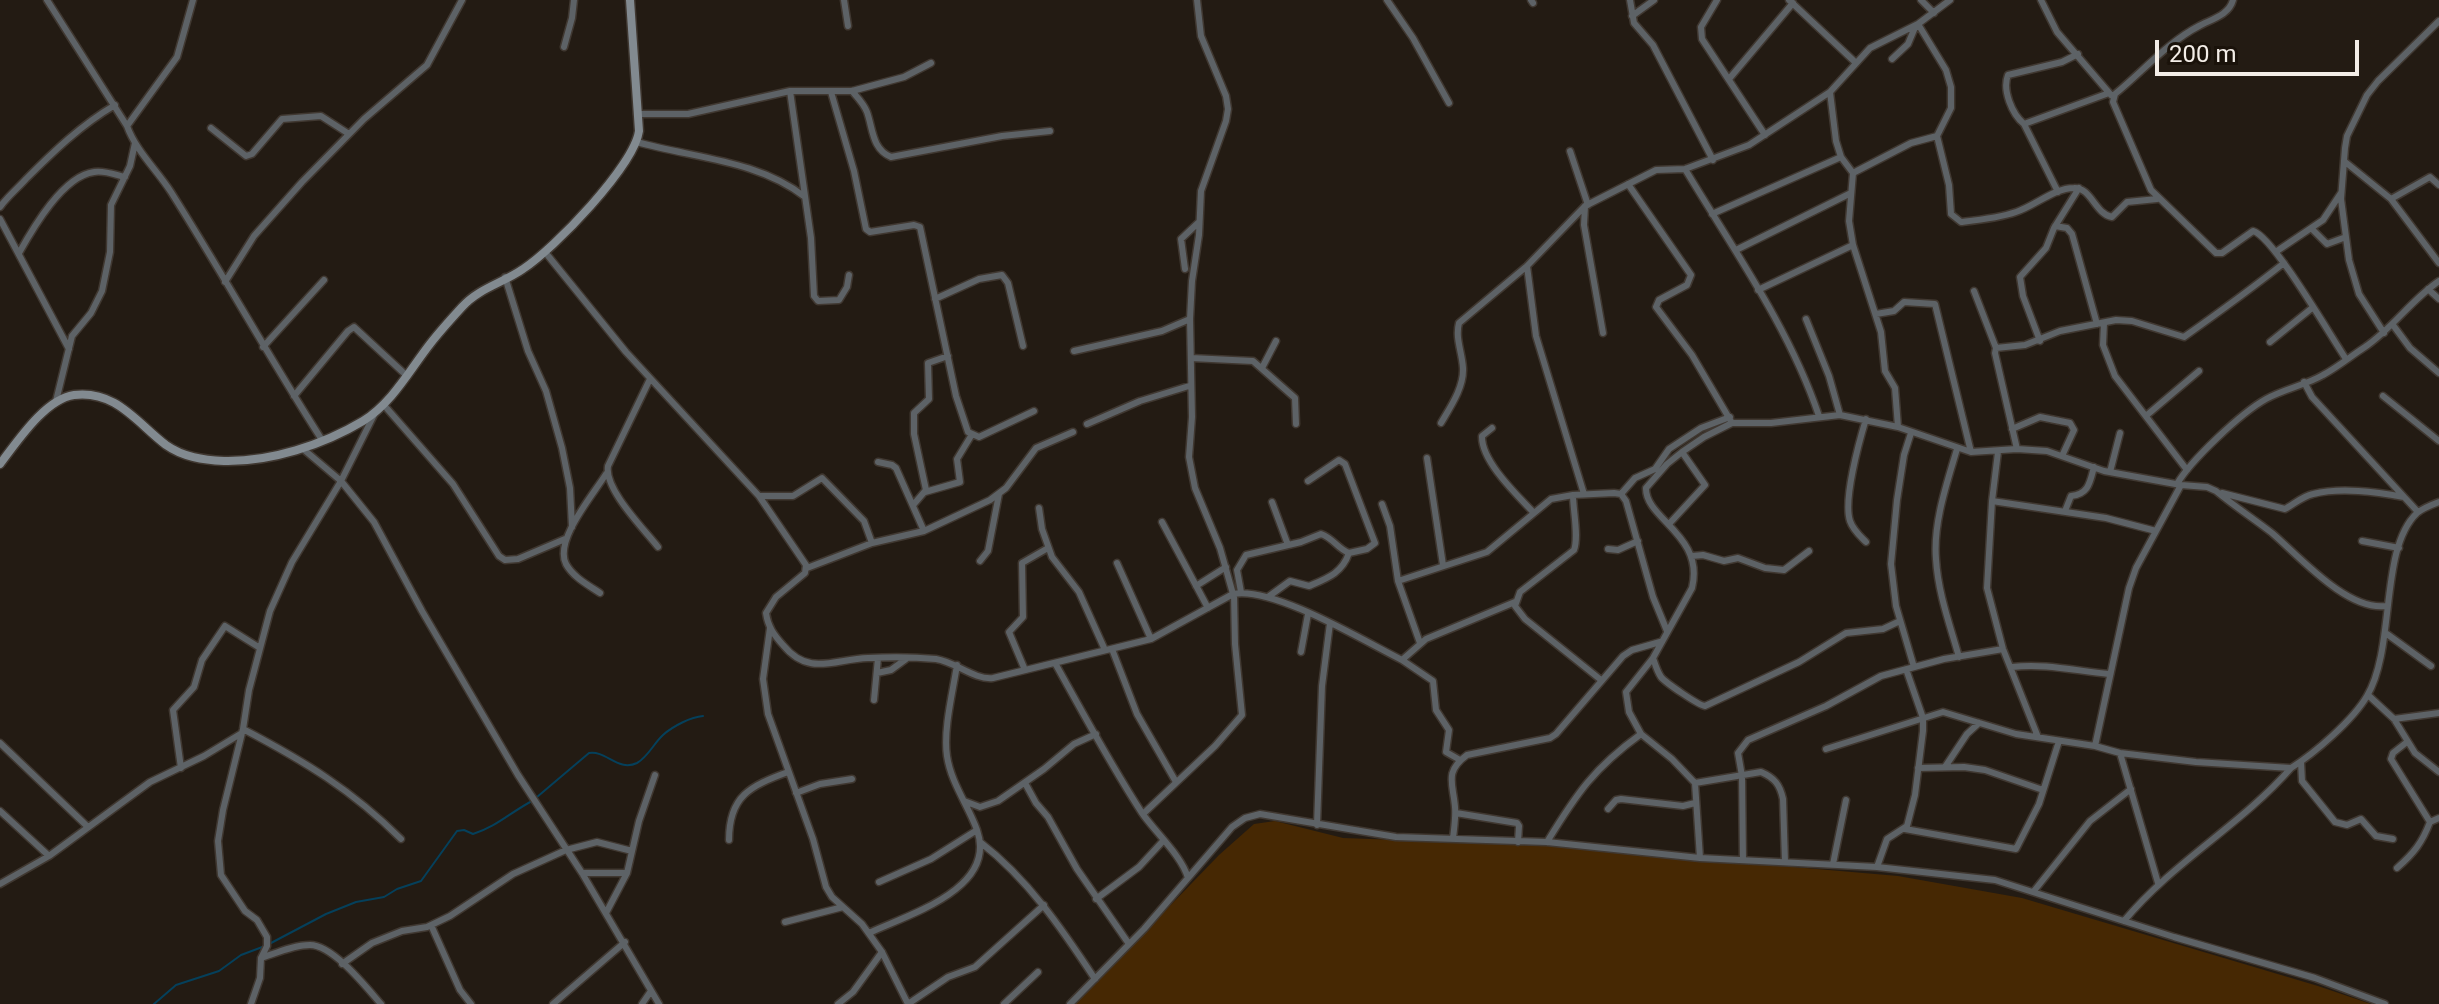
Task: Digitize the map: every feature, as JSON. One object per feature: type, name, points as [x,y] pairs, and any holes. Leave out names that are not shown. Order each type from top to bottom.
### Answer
[{"type":"street","points":[[47,0],[115,105],[135,143],[170,190],[322,440]]},
{"type":"street","points":[[127,126],[177,57],[193,0]]},
{"type":"street","points":[[225,282],[254,236],[349,134],[427,65],[462,0]]},
{"type":"street","points":[[564,47],[574,0]]},
{"type":"street","points":[[251,1004],[260,978],[267,937],[257,920],[245,911],[228,889],[218,863],[220,825],[243,731],[249,690],[270,611],[292,562],[341,481],[375,413],[463,306],[545,252],[628,160],[637,142],[630,0]]},
{"type":"street","points":[[1197,0],[1201,36],[1226,96],[1228,109],[1201,191],[1190,319],[1192,417],[1189,457],[1191,475],[1236,593]]},
{"type":"street","points":[[1387,0],[1413,38],[1449,103]]},
{"type":"street","points":[[1630,0],[1634,23],[1653,45],[1713,160]]},
{"type":"street","points":[[1632,16],[1654,0]]},
{"type":"street","points":[[1717,0],[1700,32],[1706,47],[1765,135]]},
{"type":"street","points":[[1921,0],[1934,13]]},
{"type":"street","points":[[1441,423],[1463,374],[1456,332],[1459,323],[1527,266],[1586,206],[1656,170],[1685,169],[1737,151],[1830,92],[1870,48],[1917,25],[1950,0]]},
{"type":"street","points":[[2041,0],[2057,32],[2111,95],[2124,131],[2157,199],[2216,253],[2222,253],[2253,231],[2260,233],[2277,251],[2346,359]]},
{"type":"street","points":[[2024,124],[2111,95],[2195,28],[2230,8],[2233,0]]},
{"type":"street","points":[[846,1],[848,26]]},
{"type":"street","points":[[1729,79],[1791,1],[1855,62]]},
{"type":"street","points":[[2384,333],[2359,294],[2353,277],[2342,193],[2347,136],[2367,95],[2378,81],[2439,21]]},
{"type":"street","points":[[1892,59],[1908,44],[1917,25]]},
{"type":"street","points":[[1917,25],[1946,70],[1951,87],[1951,108],[1937,136],[1949,185],[1951,214],[1961,222],[2014,213],[2058,192],[2079,188]]},
{"type":"street","points":[[2058,192],[2024,124],[2013,113],[2006,84],[2008,75],[2062,62],[2078,54]]},
{"type":"street","points":[[637,114],[688,114],[790,91],[852,91],[904,77],[931,63]]},
{"type":"street","points":[[790,91],[811,238],[814,296],[818,301],[839,300],[847,287],[849,275]]},
{"type":"street","points":[[852,91],[865,108],[875,141],[891,157],[1002,136],[1050,131]]},
{"type":"street","points":[[831,92],[854,171],[866,229],[870,232],[914,225],[920,227],[956,396],[971,436]]},
{"type":"street","points":[[1830,92],[1833,126],[1841,157],[1853,173],[1849,221],[1853,245],[1881,332],[1885,371],[1895,388],[1898,427]]},
{"type":"street","points":[[0,207],[45,159],[98,115],[115,105]]},
{"type":"street","points":[[211,128],[246,156],[252,154],[282,119],[321,116],[349,134]]},
{"type":"street","points":[[1853,173],[1911,143],[1937,136]]},
{"type":"street","points":[[637,142],[763,173],[788,183],[805,197]]},
{"type":"street","points":[[0,463],[56,401],[76,329],[91,313],[102,291],[110,252],[111,205],[125,177],[135,143]]},
{"type":"street","points":[[1570,151],[1586,206],[1584,225],[1603,333]]},
{"type":"street","points":[[1712,214],[1841,157]]},
{"type":"street","points":[[2344,161],[2391,199],[2439,263]]},
{"type":"street","points":[[1685,169],[1736,250],[1797,360],[1819,416]]},
{"type":"street","points":[[19,253],[48,208],[66,188],[95,171],[125,177]]},
{"type":"street","points":[[2391,199],[2430,177],[2439,183]]},
{"type":"street","points":[[1628,184],[1691,275],[1687,285],[1659,300],[1656,307],[1692,355],[1731,420]]},
{"type":"street","points":[[2079,188],[2109,217],[2127,202],[2157,199]]},
{"type":"street","points":[[2040,341],[2019,282],[2020,277],[2046,248],[2055,226],[2079,188]]},
{"type":"street","points":[[1736,250],[1852,193]]},
{"type":"street","points":[[2277,251],[2312,229],[2327,215],[2342,193]]},
{"type":"street","points":[[0,219],[69,349]]},
{"type":"street","points":[[1185,269],[1181,239],[1199,222]]},
{"type":"street","points":[[2055,226],[2067,228],[2072,234],[2101,324],[2108,362],[2115,376],[2187,470]]},
{"type":"street","points":[[2312,229],[2327,244],[2346,237]]},
{"type":"street","points":[[1758,290],[1853,245]]},
{"type":"street","points":[[545,252],[650,379],[759,496],[807,568]]},
{"type":"street","points":[[1996,348],[2025,345],[2060,331],[2132,321],[2184,337],[2230,306],[2284,263]]},
{"type":"street","points":[[1527,266],[1536,336],[1584,494]]},
{"type":"street","points":[[935,299],[979,279],[1002,275],[1008,283],[1023,346]]},
{"type":"street","points":[[505,277],[528,351],[546,391],[562,448],[570,488],[572,527]]},
{"type":"street","points":[[263,347],[324,280]]},
{"type":"street","points":[[2095,746],[2129,588],[2136,568],[2187,470],[2254,408],[2265,400],[2322,376],[2384,333],[2439,281]]},
{"type":"street","points":[[2428,289],[2439,299]]},
{"type":"street","points":[[1974,291],[1996,348],[2017,449]]},
{"type":"street","points":[[1876,314],[1894,311],[1904,302],[1932,302],[1937,307],[1971,452]]},
{"type":"street","points":[[2270,342],[2312,308]]},
{"type":"street","points":[[1074,351],[1162,331],[1190,319]]},
{"type":"street","points":[[1806,319],[1829,376],[1840,415]]},
{"type":"street","points":[[2393,325],[2410,348],[2439,373]]},
{"type":"street","points":[[294,396],[354,327],[408,376]]},
{"type":"street","points":[[1262,368],[1276,341]]},
{"type":"street","points":[[925,492],[914,434],[914,413],[929,399],[928,363],[948,356]]},
{"type":"street","points":[[1191,358],[1247,359],[1262,368],[1295,398],[1296,424]]},
{"type":"street","points":[[2147,415],[2199,371]]},
{"type":"street","points":[[600,593],[569,568],[563,549],[565,539],[606,474],[650,379]]},
{"type":"street","points":[[2304,382],[2312,397],[2418,512]]},
{"type":"street","points":[[1087,424],[1140,401],[1189,386]]},
{"type":"street","points":[[56,401],[87,394],[112,399],[168,446],[199,459],[239,460],[270,456],[322,440],[375,413]]},
{"type":"street","points":[[2383,396],[2439,441]]},
{"type":"street","points":[[383,404],[453,484],[499,556],[505,560],[518,559],[565,539]]},
{"type":"street","points":[[971,436],[979,437],[1034,411]]},
{"type":"street","points":[[1398,581],[1487,552],[1551,499],[1584,494],[1621,494],[1635,478],[1655,469],[1669,449],[1701,428],[1731,420],[1790,422],[1840,415],[1866,419],[1898,427],[1957,449],[1971,452],[2047,451],[2110,472],[2207,487],[2285,509],[2311,494],[2327,492],[2380,492],[2404,497]]},
{"type":"street","points":[[2012,429],[2040,417],[2070,423],[2074,430],[2062,456]]},
{"type":"street","points":[[1866,419],[1855,456],[1849,518],[1866,542]]},
{"type":"street","points":[[1700,858],[1695,783],[1641,734],[1629,712],[1626,692],[1653,658],[1692,588],[1694,576],[1692,556],[1647,498],[1646,488],[1682,452],[1731,420]]},
{"type":"street","points":[[1492,428],[1482,436],[1483,449],[1494,467],[1533,512]]},
{"type":"street","points":[[1073,432],[1036,448],[999,494],[924,531],[872,543],[807,568],[769,607],[766,613],[770,628],[801,662],[828,664],[878,658],[938,659],[986,679],[1151,639],[1169,632],[1236,593],[1268,597],[1330,623],[1402,660],[1433,681],[1436,710],[1449,730],[1446,752],[1460,760]]},
{"type":"street","points":[[1905,829],[1915,795],[1923,718],[1892,586],[1891,564],[1899,485],[1911,433]]},
{"type":"street","points":[[2110,472],[2120,433]]},
{"type":"street","points":[[914,504],[925,492],[960,482],[957,459],[971,436]]},
{"type":"street","points":[[302,447],[341,481],[374,522],[518,775],[625,942],[659,1004]]},
{"type":"street","points":[[1957,449],[1945,490],[1935,557],[1939,584],[1959,657]]},
{"type":"street","points":[[1669,524],[1705,485],[1682,452]]},
{"type":"street","points":[[1998,452],[1987,588],[2003,649],[2038,737]]},
{"type":"street","points":[[1427,458],[1443,565]]},
{"type":"street","points":[[1143,814],[1234,727],[1242,715],[1235,644],[1236,593],[1237,570],[1246,555],[1321,534],[1349,553],[1367,549],[1376,540],[1345,464],[1339,460],[1308,481]]},
{"type":"street","points":[[878,462],[896,468],[924,531]]},
{"type":"street","points":[[2065,511],[2071,496],[2086,491],[2094,467]]},
{"type":"street","points":[[606,474],[623,504],[658,547]]},
{"type":"street","points":[[759,496],[793,496],[822,478],[864,521],[872,543]]},
{"type":"street","points":[[2216,491],[2333,585],[2367,606],[2386,606]]},
{"type":"street","points":[[980,561],[988,551],[999,494]]},
{"type":"street","points":[[1621,494],[1626,501],[1658,611],[1667,631]]},
{"type":"street","points":[[1573,495],[1577,544],[1574,550],[1520,592],[1515,602],[1516,609],[1601,680]]},
{"type":"street","points":[[1992,501],[2126,522],[2156,531]]},
{"type":"street","points":[[1272,502],[1288,545]]},
{"type":"street","points":[[2124,921],[2158,883],[2255,806],[2291,768],[2343,724],[2368,695],[2387,634],[2386,606],[2404,530],[2418,512],[2439,502]]},
{"type":"street","points":[[1382,504],[1390,526],[1398,581],[1420,643]]},
{"type":"street","points":[[1039,508],[1048,548],[1056,564],[1079,592],[1137,714],[1176,782]]},
{"type":"street","points":[[1162,522],[1208,608]]},
{"type":"street","points":[[1608,549],[1618,550],[1638,541]]},
{"type":"street","points":[[2362,541],[2399,548]]},
{"type":"street","points":[[1025,670],[1009,632],[1023,617],[1022,563],[1048,548]]},
{"type":"street","points":[[1692,556],[1703,555],[1724,561],[1738,558],[1765,568],[1784,570],[1809,551]]},
{"type":"street","points":[[1268,597],[1290,581],[1309,586],[1335,574],[1345,564],[1349,553]]},
{"type":"street","points":[[1117,563],[1151,639]]},
{"type":"street","points":[[1196,586],[1226,567]]},
{"type":"street","points":[[1402,660],[1420,643],[1515,602]]},
{"type":"street","points":[[1301,652],[1308,614]]},
{"type":"street","points":[[1653,658],[1663,680],[1705,706],[1799,662],[1846,633],[1869,628],[1879,630],[1900,621]]},
{"type":"street","points":[[1317,825],[1322,686],[1330,623]]},
{"type":"street","points":[[181,768],[173,710],[194,687],[209,646],[225,626],[260,648]]},
{"type":"street","points":[[770,628],[763,667],[764,695],[828,893],[869,933],[908,1004],[948,977],[975,967],[1044,905]]},
{"type":"street","points":[[2387,634],[2431,666]]},
{"type":"street","points":[[1453,839],[1456,813],[1451,776],[1460,760],[1467,755],[1550,738],[1632,650],[1660,642]]},
{"type":"street","points":[[1743,860],[1742,776],[1738,753],[1748,740],[1826,706],[1881,676],[2003,649]]},
{"type":"street","points":[[874,700],[878,658]]},
{"type":"street","points":[[877,673],[891,670],[906,659]]},
{"type":"street","points":[[1055,663],[1143,814],[1186,870],[1188,878]]},
{"type":"street","points":[[869,933],[920,911],[956,889],[978,862],[980,842],[977,830],[952,774],[946,745],[957,665]]},
{"type":"street","points":[[2012,667],[2042,665],[2109,674]]},
{"type":"street","points":[[2368,695],[2394,719],[2407,742],[2425,762],[2439,772]]},
{"type":"street","points":[[1826,749],[1943,712],[2016,734],[2120,753],[2291,768]]},
{"type":"street","points":[[2394,719],[2439,713]]},
{"type":"street","points":[[1945,767],[1967,734],[1979,723]]},
{"type":"street","points":[[0,884],[49,856],[150,782],[181,768],[243,731]]},
{"type":"street","points":[[243,731],[323,774],[370,808],[401,839]]},
{"type":"street","points":[[964,801],[980,807],[989,805],[1025,783],[1074,744],[1096,734]]},
{"type":"street","points":[[1547,842],[1581,788],[1618,751],[1641,734]]},
{"type":"street","points":[[1877,867],[1887,839],[1905,829],[2016,849],[2039,804],[2059,741]]},
{"type":"street","points":[[2407,742],[2393,753],[2391,759],[2430,822]]},
{"type":"street","points":[[0,743],[88,827]]},
{"type":"street","points":[[2120,753],[2158,883]]},
{"type":"street","points":[[2301,762],[2302,781],[2335,822],[2347,825],[2361,819],[2376,836],[2393,839]]},
{"type":"street","points":[[1918,768],[1985,770],[2043,790]]},
{"type":"street","points":[[729,840],[729,819],[741,798],[760,782],[788,772]]},
{"type":"street","points":[[1695,783],[1761,772],[1771,776],[1781,790],[1785,862]]},
{"type":"street","points":[[606,913],[627,873],[655,775]]},
{"type":"street","points":[[796,793],[820,784],[852,779]]},
{"type":"street","points":[[1025,783],[1096,899],[1129,944]]},
{"type":"street","points":[[2034,891],[2090,821],[2131,789]]},
{"type":"street","points":[[1608,809],[1621,799],[1683,806],[1695,803]]},
{"type":"street","points":[[1833,864],[1846,800]]},
{"type":"street","points":[[0,811],[49,856]]},
{"type":"street","points":[[1456,813],[1517,823],[1518,842]]},
{"type":"street","points":[[1070,1004],[1129,944],[1232,827],[1245,818],[1260,814],[1396,837],[1547,842],[1700,858],[1877,867],[1995,880],[2315,978],[2385,1004]]},
{"type":"street","points":[[2397,868],[2421,845],[2430,822],[2439,818]]},
{"type":"street","points":[[879,882],[931,859],[977,830]]},
{"type":"street","points":[[1096,899],[1139,867],[1163,841]]},
{"type":"street","points":[[342,964],[372,943],[450,916],[513,874],[566,850],[597,842],[632,851]]},
{"type":"street","points":[[980,842],[1001,858],[1044,905],[1095,979]]},
{"type":"street","points":[[582,873],[627,873]]},
{"type":"street","points":[[785,922],[843,907]]},
{"type":"street","points":[[431,925],[460,990],[471,1004]]},
{"type":"street","points":[[553,1004],[625,942]]},
{"type":"street","points":[[261,958],[308,945],[329,951],[381,1004]]},
{"type":"street","points":[[838,1004],[853,992],[882,952]]},
{"type":"street","points":[[1004,1004],[1038,972]]},
{"type":"street","points":[[642,1004],[651,991]]},
{"type":"shaded area","points":[[1275,821],[1343,838],[1539,845],[1898,876],[2022,898],[2371,1004],[1075,1004],[1219,855],[1254,824]]},
{"type":"waterway","points":[[537,797],[589,753],[624,765],[637,763],[667,732],[688,720],[703,716]]},
{"type":"waterway","points":[[271,943],[326,914],[356,902],[384,897],[421,881],[457,831],[473,834],[481,831],[532,801]]},
{"type":"waterway","points":[[154,1004],[176,985],[219,971],[241,955],[265,946]]}]
